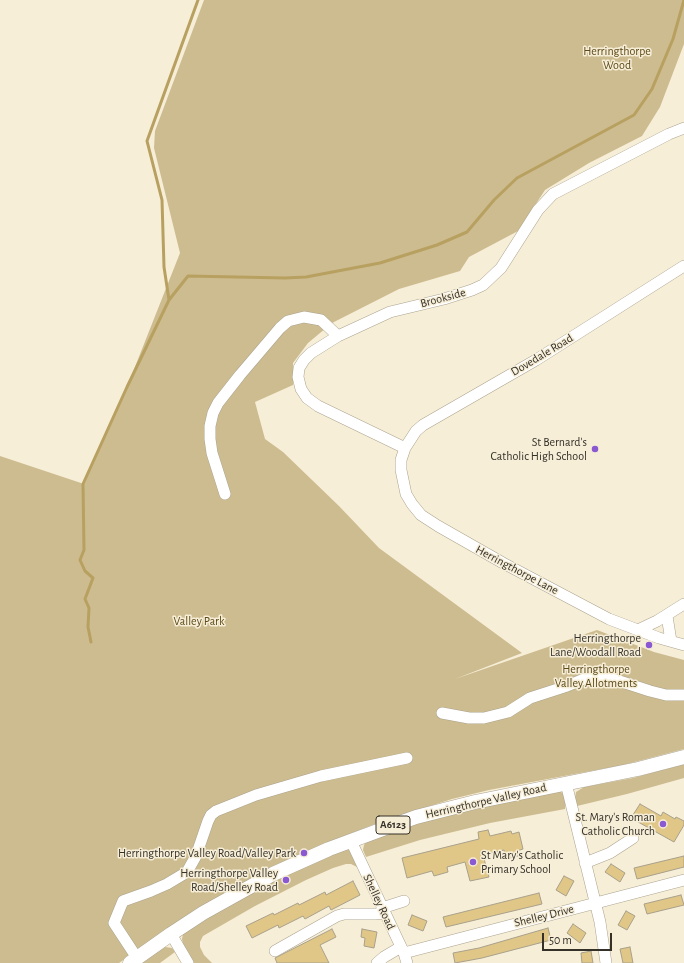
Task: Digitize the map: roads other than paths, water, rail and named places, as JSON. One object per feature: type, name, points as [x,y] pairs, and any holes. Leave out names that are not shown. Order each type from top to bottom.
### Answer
[{"type":"main road","name":"Herringthorpe Valley Road","points":[[133,960],[170,934],[217,905],[273,874],[329,849],[383,828],[443,810],[510,794],[638,769],[684,757]]},
{"type":"street","name":"Brookside","points":[[405,448],[318,406],[307,398],[301,389],[299,373],[299,368],[304,360],[311,353],[338,336],[390,312],[444,299],[483,286],[501,268],[538,210],[553,194],[625,156],[684,128]]},
{"type":"street","name":"Dovedale Road","points":[[405,448],[410,439],[423,425],[536,360],[684,266]]},
{"type":"street","points":[[225,494],[212,453],[210,439],[210,426],[213,413],[218,403],[280,328],[288,322],[304,317],[322,320],[338,336]]},
{"type":"street","name":"Herringthorpe Lane","points":[[405,448],[401,460],[402,481],[406,494],[421,515],[497,559],[609,619],[684,645]]},
{"type":"street","points":[[638,630],[667,616],[684,604]]},
{"type":"street","points":[[667,616],[671,641]]},
{"type":"street","points":[[442,713],[469,718],[484,718],[508,712],[530,698],[567,686],[596,674],[601,674],[666,695],[684,695]]},
{"type":"street","points":[[133,960],[114,923],[123,901],[167,884],[187,872],[196,856],[208,821],[211,815],[216,811],[256,794],[321,776],[407,758]]},
{"type":"street","points":[[566,783],[595,902],[604,944],[606,963]]},
{"type":"street","points":[[585,863],[610,853],[633,838]]},
{"type":"street","name":"Shelley Road","points":[[351,841],[404,954]]},
{"type":"street","name":"Shelley Drive","points":[[377,963],[384,957],[404,954],[595,902],[684,880]]},
{"type":"street","points":[[275,951],[337,916],[344,914],[375,914],[404,901]]},
{"type":"street","points":[[170,934],[188,963]]},
{"type":"waterway","points":[[169,300],[164,267],[162,200],[147,141],[198,0]]},
{"type":"waterway","points":[[91,642],[88,627],[89,608],[85,599],[93,578],[85,571],[80,560],[84,550],[83,484],[127,387],[169,300],[188,276],[306,277],[380,263],[437,245],[467,232],[494,200],[517,178],[634,115],[652,89],[673,39],[684,0]]},
{"type":"place","name":"St Bernard's Catholic High School","points":[[595,449]]},
{"type":"place","name":"Herringthorpe Lane/Woodall Road","points":[[649,645]]},
{"type":"place","name":"St. Mary's Roman Catholic Church","points":[[663,824]]},
{"type":"place","name":"Herringthorpe Valley Road/Valley Park","points":[[304,853]]},
{"type":"place","name":"St Mary's Catholic Primary School","points":[[473,862]]},
{"type":"place","name":"Herringthorpe Valley Road/Shelley Road","points":[[286,880]]},
{"type":"park label","name":"Herringthorpe Wood","points":[[617,58]]},
{"type":"park label","name":"Valley Park","points":[[199,621]]},
{"type":"park label","name":"Herringthorpe Valley Allotments","points":[[596,676]]}]
